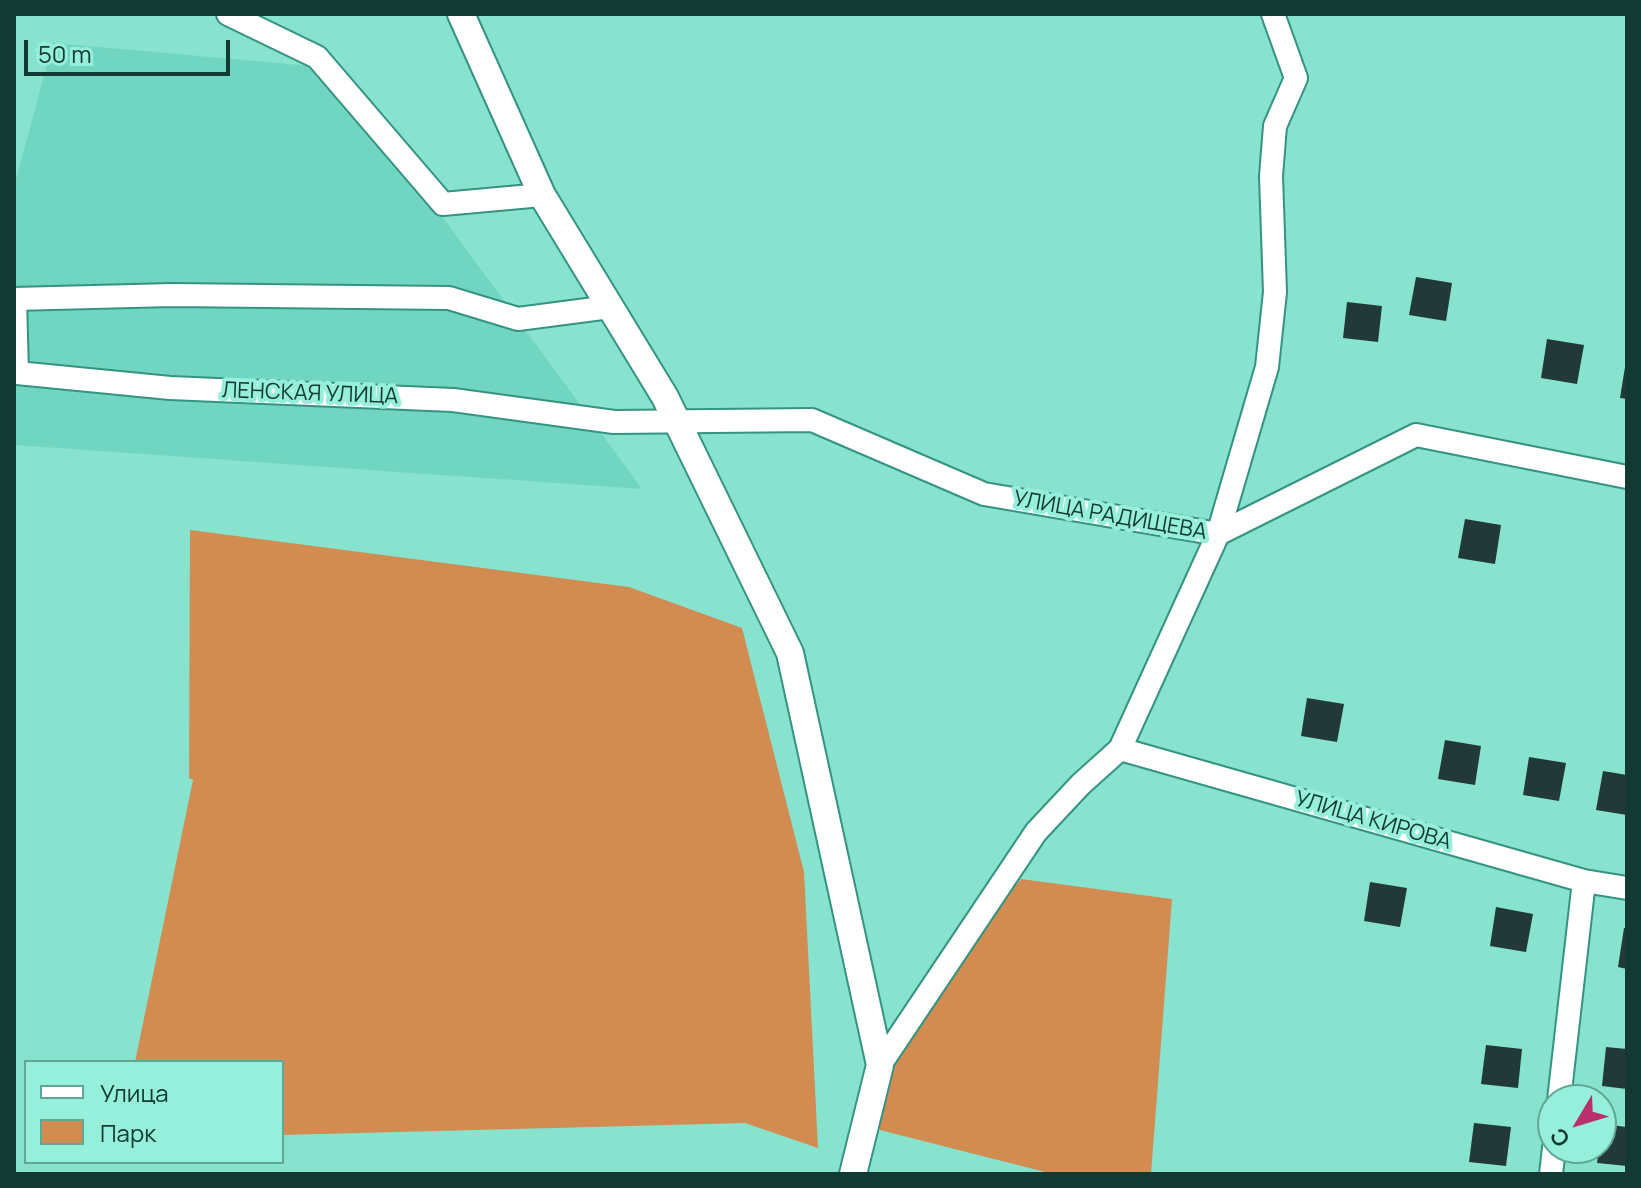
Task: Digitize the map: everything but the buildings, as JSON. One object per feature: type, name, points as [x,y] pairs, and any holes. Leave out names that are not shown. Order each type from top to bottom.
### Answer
[{"type":"street","points":[[228,14],[317,57],[443,204],[542,195]]},
{"type":"street","points":[[461,14],[542,195],[665,397],[790,653],[880,1065]]},
{"type":"street","points":[[853,1174],[880,1065],[1036,832],[1081,784],[1120,749],[1218,534],[1267,367],[1275,292],[1271,176],[1275,126],[1296,78],[1273,14]]},
{"type":"street","name":"ЛЕНСКАЯ УЛИЦА","points":[[610,307],[518,319],[449,298],[172,295],[14,299],[17,373],[170,388],[453,400],[614,422],[677,422]]},
{"type":"street","name":"УЛИЦА РАДИЩЕВА","points":[[677,422],[812,420],[984,494],[1218,534],[1416,435],[1627,477]]},
{"type":"street","name":"УЛИЦА КИРОВА","points":[[1120,749],[1584,881],[1627,888]]},
{"type":"street","points":[[1561,1084],[1584,881]]},
{"type":"shaded area","points":[[53,43],[333,68],[642,489],[14,445],[14,187]]},
{"type":"green space","points":[[190,530],[629,587],[742,628],[804,872],[818,1148],[745,1123],[284,1135],[284,1060],[135,1060],[193,780],[189,778]]},
{"type":"green space","points":[[1021,879],[1172,899],[1151,1174],[1053,1174],[880,1130],[880,1051]]}]
